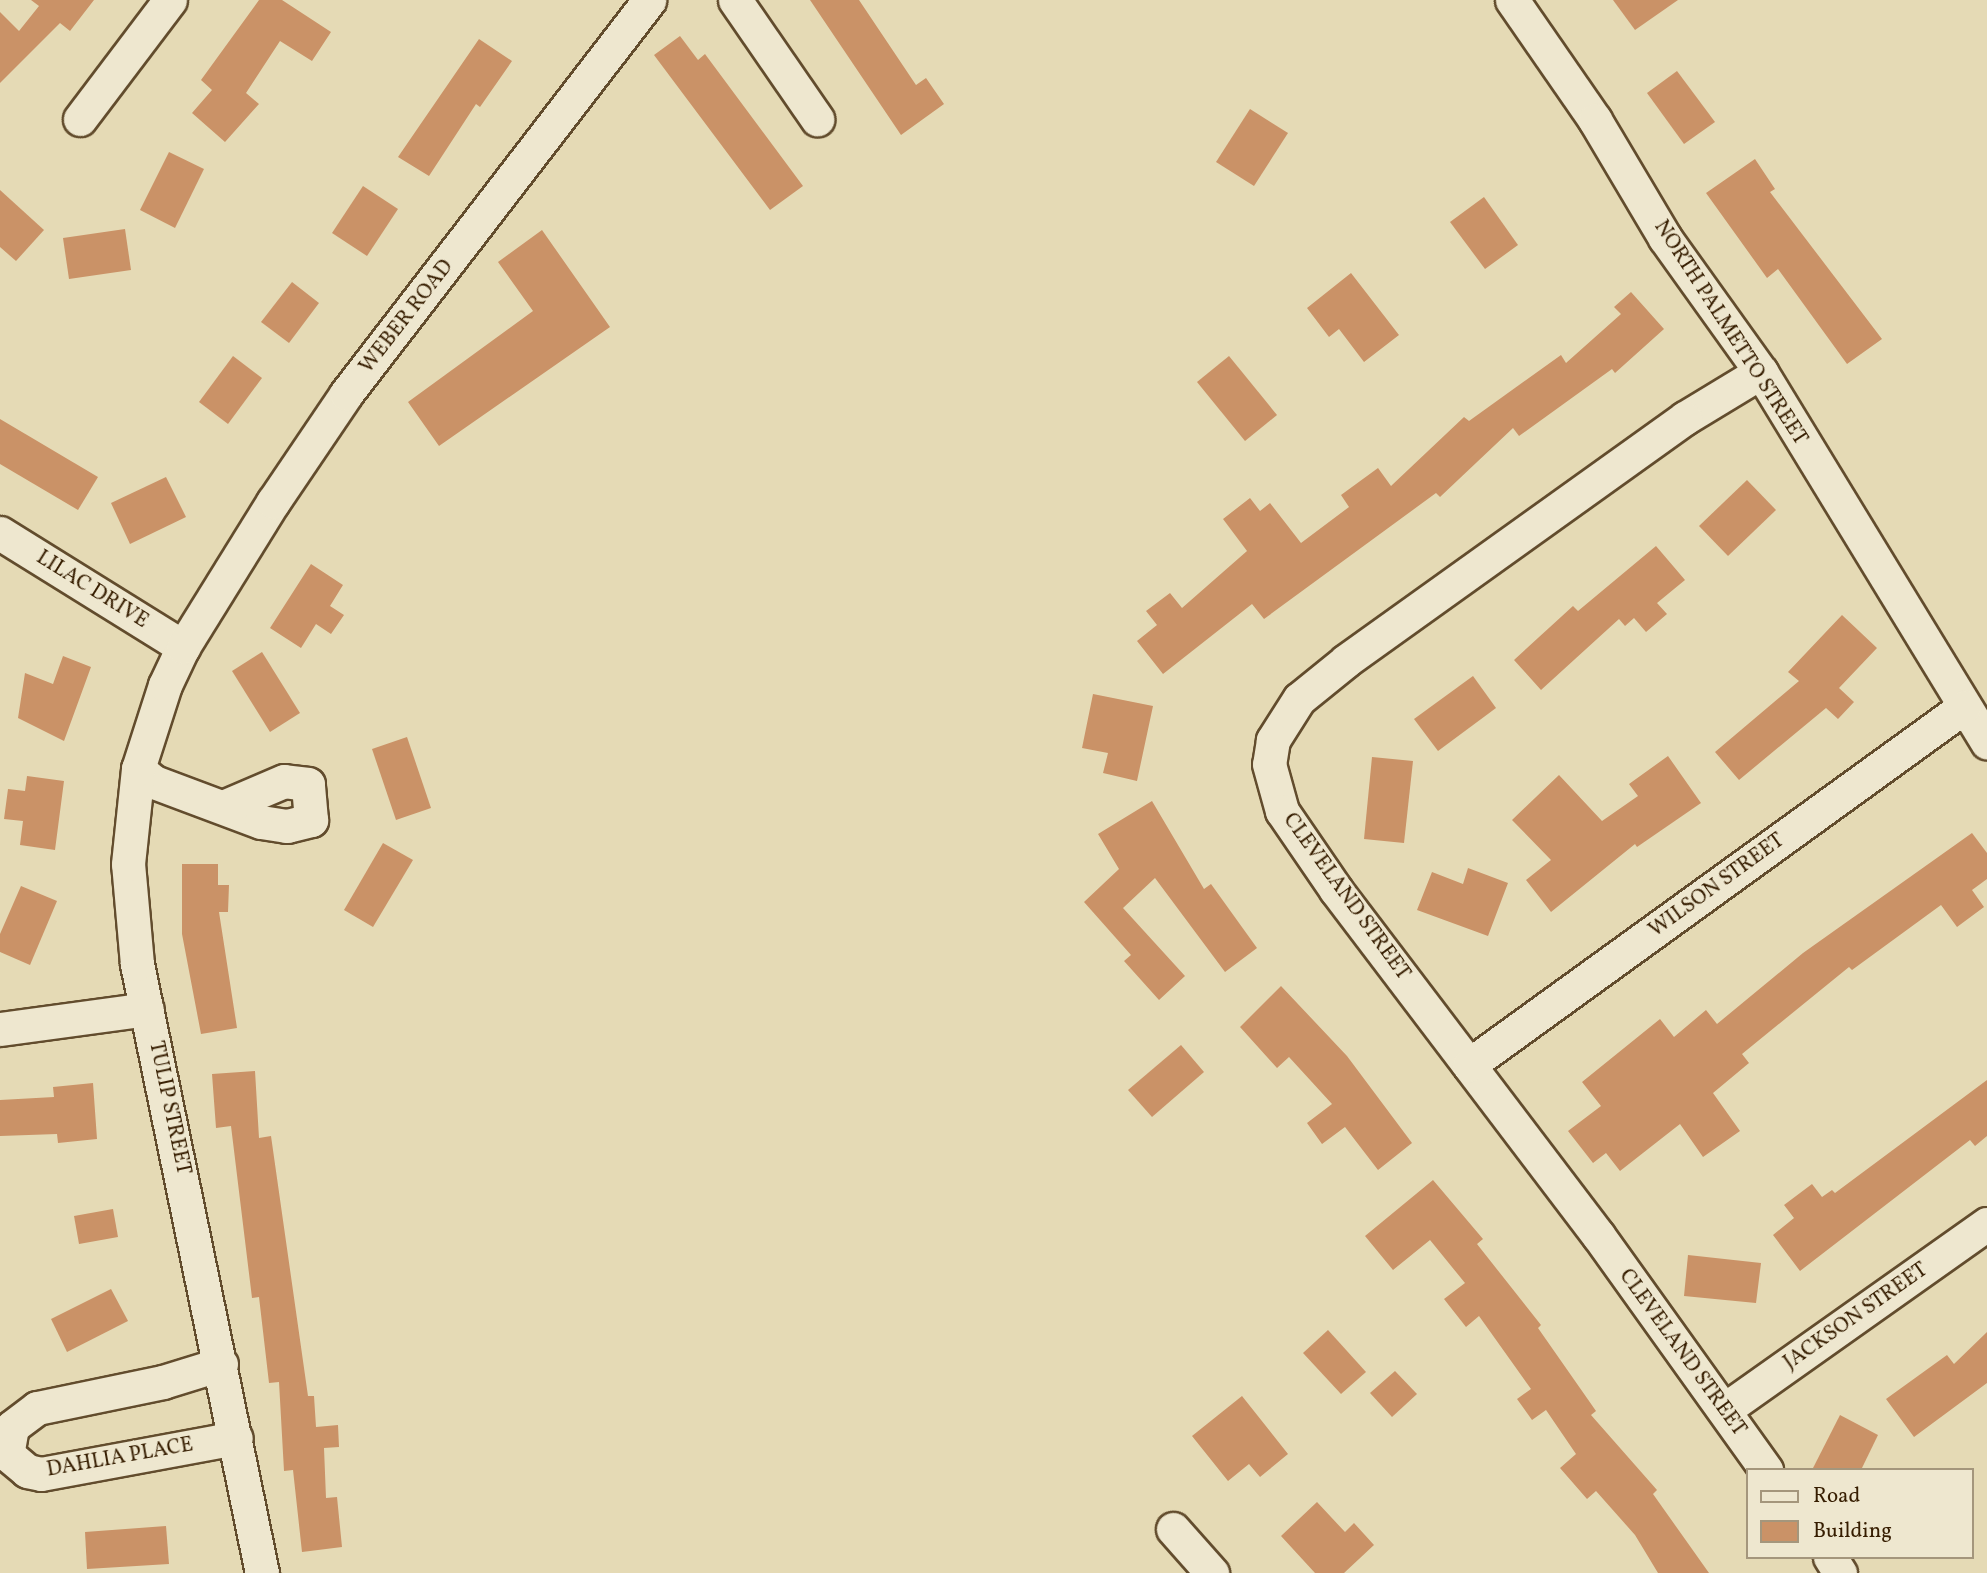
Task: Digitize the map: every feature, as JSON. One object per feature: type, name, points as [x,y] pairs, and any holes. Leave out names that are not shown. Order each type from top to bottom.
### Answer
[{"type":"street","points":[[80,119],[170,0]]},
{"type":"street","name":"WEBER ROAD","points":[[183,647],[346,394],[649,0]]},
{"type":"street","points":[[735,0],[817,119]]},
{"type":"street","name":"NORTH PALMETTO STREET","points":[[1512,0],[1595,120],[1665,238],[1760,372],[1987,742]]},
{"type":"street","name":"CLEVELAND STREET","points":[[1760,372],[1685,418],[1346,661],[1299,699],[1273,740],[1269,764],[1282,811],[1343,900],[1469,1065],[1765,1468]]},
{"type":"street","name":"LILAC DRIVE","points":[[0,533],[183,647]]},
{"type":"street","name":"TULIP STREET","points":[[183,647],[165,685],[138,769],[128,864],[137,964],[262,1573]]},
{"type":"street","name":"WILSON STREET","points":[[1469,1065],[1965,707]]},
{"type":"street","points":[[138,769],[154,782],[223,807]]},
{"type":"street","points":[[0,1029],[147,1009]]},
{"type":"street","name":"JACKSON STREET","points":[[1724,1410],[1987,1224]]},
{"type":"street","name":"DAHLIA PLACE","points":[[221,1364],[163,1382],[37,1408],[12,1427],[7,1454],[27,1471],[41,1474],[236,1438]]},
{"type":"street","points":[[1173,1529],[1212,1573]]},
{"type":"building","points":[[31,0],[94,0],[70,31],[60,23],[0,83],[0,12],[19,31],[39,6]]},
{"type":"building","points":[[259,0],[282,0],[331,32],[312,61],[280,41],[246,93],[259,104],[225,142],[192,113],[212,90],[201,80]]},
{"type":"building","points":[[810,0],[859,0],[916,85],[926,78],[944,104],[901,135]]},
{"type":"building","points":[[1613,0],[1678,0],[1635,30]]},
{"type":"building","points":[[680,36],[698,60],[705,54],[803,186],[770,210],[654,55]]},
{"type":"building","points":[[479,39],[512,61],[480,107],[476,104],[429,176],[398,157]]},
{"type":"building","points":[[1677,71],[1715,122],[1684,144],[1647,93]]},
{"type":"building","points":[[1250,109],[1288,133],[1254,186],[1216,162]]},
{"type":"building","points":[[169,152],[204,169],[175,228],[140,210]]},
{"type":"building","points":[[1755,159],[1775,189],[1770,192],[1882,339],[1847,364],[1778,269],[1767,278],[1706,193]]},
{"type":"building","points":[[363,186],[398,209],[367,256],[332,233]]},
{"type":"building","points":[[0,190],[44,230],[16,261],[0,247]]},
{"type":"building","points":[[1484,197],[1518,245],[1485,269],[1450,222]]},
{"type":"building","points":[[125,229],[131,270],[69,279],[63,238]]},
{"type":"building","points":[[542,230],[610,327],[439,446],[408,402],[533,311],[498,262]]},
{"type":"building","points":[[1351,273],[1399,335],[1364,362],[1339,329],[1329,337],[1307,308]]},
{"type":"building","points":[[292,282],[319,303],[289,343],[261,322]]},
{"type":"building","points":[[1631,292],[1664,329],[1615,373],[1612,369],[1519,436],[1513,428],[1440,497],[1436,493],[1264,619],[1252,604],[1163,674],[1137,641],[1157,625],[1146,611],[1170,593],[1182,608],[1247,551],[1223,519],[1250,498],[1260,511],[1270,503],[1301,543],[1349,507],[1341,495],[1378,468],[1391,486],[1464,417],[1469,421],[1561,355],[1566,363],[1621,314],[1614,307]]},
{"type":"building","points":[[233,356],[262,378],[228,424],[199,402]]},
{"type":"building","points":[[1229,356],[1277,415],[1245,441],[1197,382]]},
{"type":"building","points":[[0,419],[98,477],[78,510],[0,464]]},
{"type":"building","points":[[166,477],[186,517],[130,544],[111,503]]},
{"type":"building","points":[[1747,480],[1776,510],[1728,556],[1699,526]]},
{"type":"building","points":[[1656,546],[1685,580],[1657,603],[1667,614],[1646,632],[1634,618],[1625,626],[1619,619],[1541,690],[1514,660],[1573,606],[1578,611]]},
{"type":"building","points":[[311,564],[343,585],[330,606],[344,615],[331,634],[316,624],[301,648],[270,628]]},
{"type":"building","points":[[1842,615],[1877,648],[1839,688],[1854,702],[1838,719],[1826,708],[1739,780],[1715,752],[1799,681],[1788,672]]},
{"type":"building","points":[[262,652],[300,713],[270,732],[232,671]]},
{"type":"building","points":[[63,656],[91,667],[64,741],[18,718],[25,673],[53,684]]},
{"type":"building","points":[[1473,676],[1496,708],[1438,751],[1414,719]]},
{"type":"building","points":[[1093,694],[1153,706],[1137,781],[1103,773],[1108,753],[1082,748]]},
{"type":"building","points":[[407,737],[431,808],[396,820],[372,749]]},
{"type":"building","points":[[1668,756],[1701,803],[1637,847],[1635,844],[1551,912],[1526,880],[1551,860],[1512,820],[1559,775],[1602,821],[1638,796],[1629,784]]},
{"type":"building","points":[[1372,757],[1413,761],[1404,843],[1364,839]]},
{"type":"building","points":[[27,776],[64,781],[55,850],[20,845],[23,821],[4,819],[8,789],[25,791]]},
{"type":"building","points":[[1152,801],[1204,889],[1211,884],[1257,948],[1225,972],[1155,878],[1123,908],[1185,976],[1159,1000],[1124,961],[1131,955],[1084,902],[1119,869],[1098,834]]},
{"type":"building","points":[[1972,833],[1987,853],[1987,879],[1972,890],[1984,907],[1957,927],[1941,905],[1852,970],[1849,967],[1742,1054],[1749,1063],[1713,1093],[1740,1131],[1703,1157],[1680,1124],[1620,1171],[1606,1153],[1593,1163],[1568,1131],[1601,1106],[1582,1082],[1660,1019],[1674,1037],[1706,1010],[1717,1024],[1803,953]]},
{"type":"building","points":[[383,843],[413,860],[373,927],[344,910]]},
{"type":"building","points":[[182,864],[218,864],[218,885],[229,885],[228,912],[219,912],[237,1028],[201,1034],[182,934]]},
{"type":"building","points":[[1468,868],[1508,883],[1488,936],[1417,910],[1432,872],[1463,884]]},
{"type":"building","points":[[21,886],[57,901],[30,965],[0,952],[0,934]]},
{"type":"building","points":[[1281,986],[1347,1056],[1412,1143],[1378,1170],[1345,1127],[1322,1144],[1307,1123],[1332,1104],[1289,1057],[1277,1068],[1240,1027]]},
{"type":"building","points":[[1181,1045],[1204,1072],[1152,1117],[1128,1090]]},
{"type":"building","points":[[255,1071],[259,1138],[271,1136],[308,1396],[314,1396],[316,1427],[338,1425],[339,1447],[324,1448],[326,1498],[337,1497],[342,1547],[302,1552],[293,1470],[284,1471],[279,1382],[269,1383],[259,1297],[252,1298],[231,1126],[216,1128],[212,1074]]},
{"type":"building","points":[[1987,1080],[1987,1136],[1975,1146],[1970,1140],[1800,1271],[1773,1235],[1794,1218],[1784,1205],[1812,1184],[1822,1197],[1832,1190],[1835,1193]]},
{"type":"building","points":[[93,1083],[97,1139],[58,1143],[57,1134],[0,1136],[0,1100],[54,1097],[53,1087]]},
{"type":"building","points":[[1433,1180],[1483,1239],[1477,1244],[1541,1325],[1538,1328],[1596,1411],[1591,1415],[1657,1490],[1653,1494],[1709,1573],[1658,1573],[1635,1535],[1596,1491],[1587,1499],[1560,1468],[1576,1454],[1546,1410],[1532,1420],[1517,1399],[1531,1389],[1479,1316],[1466,1327],[1444,1299],[1465,1283],[1430,1240],[1393,1270],[1365,1236]]},
{"type":"building","points":[[113,1209],[118,1237],[79,1244],[74,1216]]},
{"type":"building","points":[[1688,1255],[1761,1263],[1756,1303],[1684,1296]]},
{"type":"building","points":[[111,1289],[128,1321],[67,1352],[51,1319]]},
{"type":"building","points":[[1328,1330],[1366,1372],[1341,1394],[1303,1353]]},
{"type":"building","points":[[1987,1332],[1987,1383],[1914,1437],[1886,1399],[1947,1355],[1954,1364]]},
{"type":"building","points":[[1395,1371],[1417,1394],[1392,1417],[1370,1393]]},
{"type":"building","points":[[1242,1396],[1288,1454],[1260,1477],[1249,1464],[1228,1481],[1192,1436]]},
{"type":"building","points":[[1840,1415],[1878,1435],[1862,1468],[1813,1468]]},
{"type":"building","points":[[1317,1502],[1345,1532],[1354,1523],[1374,1545],[1344,1573],[1315,1573],[1281,1536]]},
{"type":"building","points":[[166,1526],[169,1564],[87,1569],[85,1532]]}]
